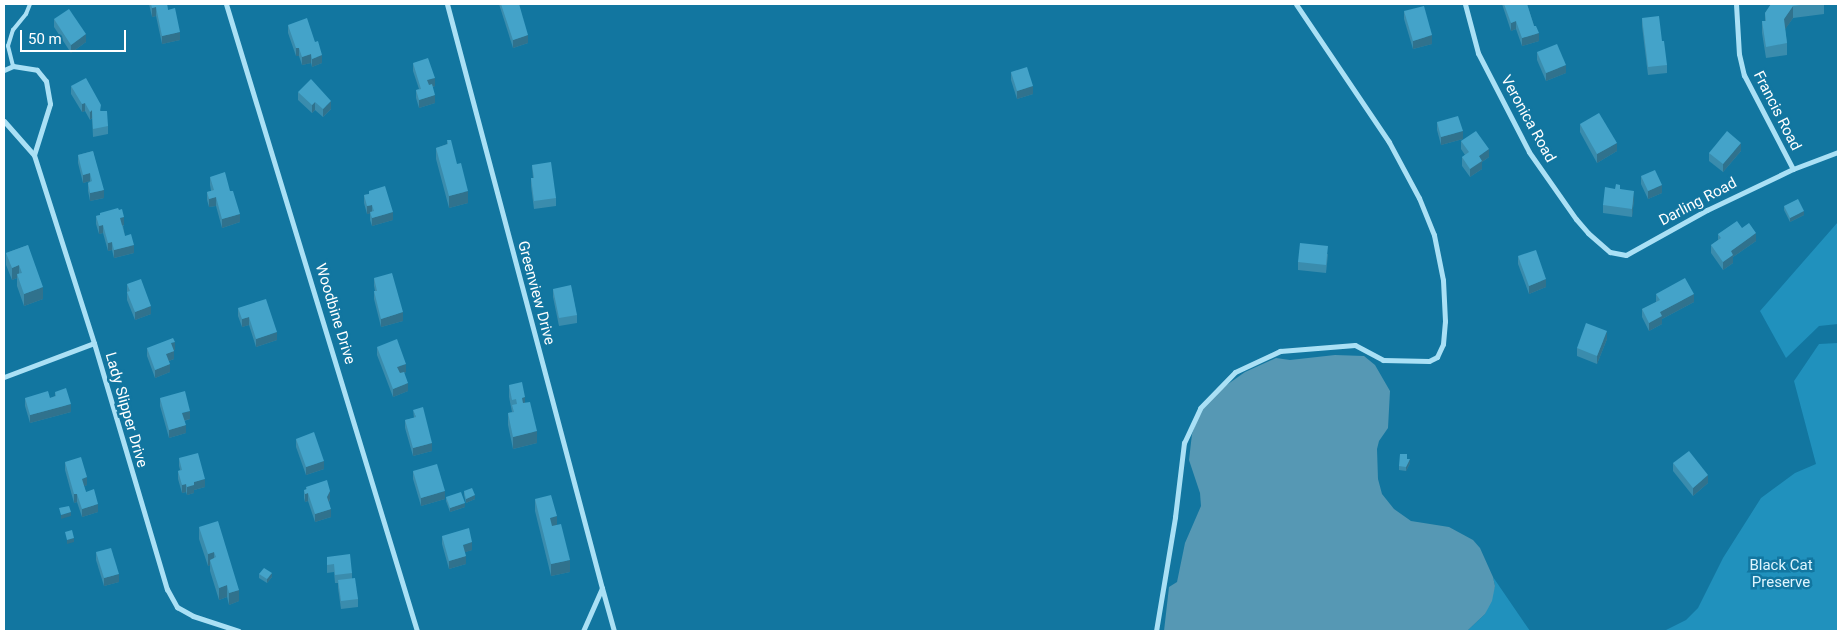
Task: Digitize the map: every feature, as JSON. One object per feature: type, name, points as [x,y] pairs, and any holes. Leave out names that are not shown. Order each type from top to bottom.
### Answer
[{"type":"street","name":"Woodbine Drive","points":[[226,4],[416,630]]},
{"type":"street","name":"Greenview Drive","points":[[447,4],[614,631]]},
{"type":"street","points":[[1156,631],[1175,517],[1184,443],[1200,408],[1235,372],[1280,351],[1356,345],[1383,360],[1429,362],[1437,357],[1443,344],[1446,321],[1443,280],[1434,234],[1419,198],[1390,142],[1296,4]]},
{"type":"street","name":"Veronica Road","points":[[1465,4],[1478,53],[1529,152],[1582,226],[1600,245],[1615,254]]},
{"type":"street","name":"Francis Road","points":[[1736,4],[1739,54],[1744,75],[1793,169]]},
{"type":"street","points":[[4,70],[13,66],[37,70],[46,81],[50,104],[34,156]]},
{"type":"street","points":[[4,121],[34,156]]},
{"type":"street","name":"Darling Road","points":[[1615,254],[1626,255],[1640,249],[1707,210],[1793,169],[1838,152]]},
{"type":"street","name":"Lady Slipper Drive","points":[[34,156],[94,343],[167,589],[177,607],[200,619],[239,631]]},
{"type":"street","points":[[4,377],[94,343]]},
{"type":"street","points":[[583,631],[602,588]]},
{"type":"lane","points":[[13,66],[8,46],[13,30],[26,14],[30,4]]},
{"type":"green space","points":[[1838,222],[1838,324],[1819,326],[1786,358],[1760,311]]},
{"type":"green space","name":"Black Cat Preserve","points":[[1838,343],[1838,631],[1664,631],[1686,620],[1698,608],[1723,558],[1761,498],[1795,473],[1816,464],[1794,381],[1819,344]]},
{"type":"green space","points":[[1493,577],[1530,631],[1467,631],[1485,614],[1495,586]]},
{"type":"shaded area","points":[[1335,355],[1364,356],[1375,365],[1390,391],[1388,428],[1379,441],[1377,449],[1378,479],[1382,494],[1394,509],[1411,521],[1449,527],[1473,540],[1480,548],[1495,586],[1492,601],[1485,614],[1467,631],[1164,631],[1169,587],[1177,582],[1185,543],[1201,506],[1200,493],[1189,460],[1192,434],[1200,412],[1221,389],[1245,372],[1276,358],[1290,360]]},
{"type":"building","points":[[151,4],[167,4],[168,10],[175,8],[180,32],[162,36],[156,7],[152,8]]},
{"type":"building","points":[[501,4],[519,4],[528,35],[513,40]]},
{"type":"building","points":[[1504,4],[1527,4],[1534,26],[1536,26],[1539,33],[1522,38],[1516,21],[1511,23]]},
{"type":"building","points":[[1771,4],[1808,4],[1793,6],[1784,19],[1787,43],[1766,47],[1762,21],[1766,21],[1765,13]]},
{"type":"building","points":[[1424,6],[1432,35],[1413,41],[1404,11]]},
{"type":"building","points":[[69,9],[86,34],[71,45],[54,19]]},
{"type":"building","points":[[1659,16],[1667,65],[1648,67],[1642,18]]},
{"type":"building","points":[[307,18],[315,42],[318,41],[322,55],[312,59],[311,54],[302,57],[299,48],[296,48],[288,25]]},
{"type":"building","points":[[1557,44],[1566,65],[1546,73],[1537,52]]},
{"type":"building","points":[[428,58],[435,78],[427,80],[429,85],[432,84],[435,95],[419,100],[416,90],[421,89],[413,63]]},
{"type":"building","points":[[1027,67],[1033,86],[1017,91],[1011,72]]},
{"type":"building","points":[[86,78],[101,105],[100,111],[107,111],[108,126],[93,129],[92,110],[90,112],[85,103],[82,104],[71,86]]},
{"type":"building","points":[[311,79],[331,101],[323,109],[315,102],[312,105],[298,92]]},
{"type":"building","points":[[1599,113],[1617,143],[1597,154],[1580,124]]},
{"type":"building","points":[[1458,116],[1463,131],[1441,137],[1437,122]]},
{"type":"building","points":[[1476,131],[1489,149],[1479,156],[1482,161],[1470,169],[1462,157],[1469,152],[1461,141]]},
{"type":"building","points":[[1727,131],[1741,143],[1723,164],[1709,153]]},
{"type":"building","points":[[447,140],[451,140],[457,164],[461,163],[468,191],[449,196],[436,148],[448,144]]},
{"type":"building","points":[[93,151],[104,190],[90,193],[88,183],[92,181],[90,173],[83,175],[78,155]]},
{"type":"building","points":[[551,162],[556,198],[534,201],[531,178],[534,178],[532,165]]},
{"type":"building","points":[[1655,170],[1662,185],[1648,191],[1641,176]]},
{"type":"building","points":[[225,172],[230,191],[233,191],[240,214],[222,219],[216,197],[209,199],[207,192],[214,190],[210,177]]},
{"type":"building","points":[[1616,184],[1620,185],[1620,189],[1634,191],[1632,209],[1603,205],[1605,187],[1615,189]]},
{"type":"building","points":[[385,186],[393,212],[372,218],[370,212],[374,211],[372,205],[367,206],[364,195],[369,194],[369,191]]},
{"type":"building","points":[[1798,199],[1804,211],[1790,218],[1784,206]]},
{"type":"building","points":[[118,208],[119,210],[122,209],[124,217],[120,218],[125,236],[131,234],[134,245],[114,250],[112,242],[108,243],[103,225],[99,226],[96,216]]},
{"type":"building","points":[[1737,221],[1742,228],[1749,223],[1756,233],[1731,251],[1733,255],[1723,262],[1711,245],[1721,238],[1718,234]]},
{"type":"building","points":[[1300,243],[1328,246],[1326,265],[1298,262]]},
{"type":"building","points":[[28,245],[43,287],[24,294],[17,274],[22,273],[19,265],[12,268],[6,253]]},
{"type":"building","points":[[1536,250],[1546,279],[1529,286],[1518,256]]},
{"type":"building","points":[[392,273],[403,312],[381,319],[374,291],[377,291],[374,278]]},
{"type":"building","points":[[1685,278],[1694,294],[1660,312],[1662,316],[1649,323],[1642,309],[1660,300],[1656,294]]},
{"type":"building","points":[[141,279],[151,306],[135,312],[127,292],[130,291],[127,284]]},
{"type":"building","points":[[571,285],[577,315],[559,318],[553,289]]},
{"type":"building","points":[[266,299],[277,332],[256,339],[249,317],[242,319],[238,308]]},
{"type":"building","points":[[1586,323],[1607,331],[1597,356],[1577,348]]},
{"type":"building","points":[[173,338],[175,342],[171,343],[174,351],[166,354],[170,364],[155,370],[147,348]]},
{"type":"building","points":[[397,339],[406,364],[397,367],[400,373],[404,372],[408,383],[393,389],[377,347]]},
{"type":"building","points":[[522,382],[525,397],[522,398],[523,403],[530,402],[537,431],[513,437],[508,413],[514,412],[512,405],[517,404],[516,399],[512,400],[509,385]]},
{"type":"building","points":[[66,388],[71,404],[30,415],[25,398],[48,391],[50,398],[56,396],[55,392]]},
{"type":"building","points":[[185,391],[190,411],[182,413],[186,425],[169,430],[160,398]]},
{"type":"building","points":[[423,407],[432,443],[413,448],[405,420],[416,417],[413,410]]},
{"type":"building","points":[[314,432],[324,461],[306,467],[296,439]]},
{"type":"building","points":[[1689,451],[1708,475],[1693,488],[1673,463]]},
{"type":"building","points":[[198,453],[205,479],[194,482],[194,485],[187,487],[186,484],[182,485],[178,471],[182,470],[179,458]]},
{"type":"building","points":[[1400,454],[1407,454],[1407,459],[1410,459],[1406,467],[1399,466]]},
{"type":"building","points":[[81,457],[87,477],[82,479],[86,492],[94,489],[98,504],[82,509],[77,494],[74,494],[65,462]]},
{"type":"building","points":[[437,464],[445,491],[421,498],[413,471]]},
{"type":"building","points":[[327,480],[330,491],[327,497],[331,509],[315,514],[308,493],[305,494],[304,490],[307,489],[306,487]]},
{"type":"building","points":[[472,488],[475,495],[466,499],[464,491]]},
{"type":"building","points":[[461,492],[465,503],[450,508],[446,497]]},
{"type":"building","points":[[551,495],[557,516],[550,518],[552,526],[561,524],[570,560],[551,564],[535,499]]},
{"type":"building","points":[[69,506],[71,512],[61,515],[59,508]]},
{"type":"building","points":[[218,521],[239,590],[229,593],[227,585],[219,588],[210,560],[216,557],[214,552],[208,554],[199,527]]},
{"type":"building","points":[[469,528],[472,542],[463,545],[466,556],[449,561],[442,536]]},
{"type":"building","points":[[72,530],[74,538],[67,540],[65,532]]},
{"type":"building","points":[[111,548],[119,574],[104,578],[96,552]]},
{"type":"building","points":[[350,554],[352,573],[335,575],[334,564],[327,565],[327,557]]},
{"type":"building","points":[[264,568],[272,573],[267,579],[259,574]]},
{"type":"building","points":[[355,578],[358,599],[341,601],[338,580]]}]
